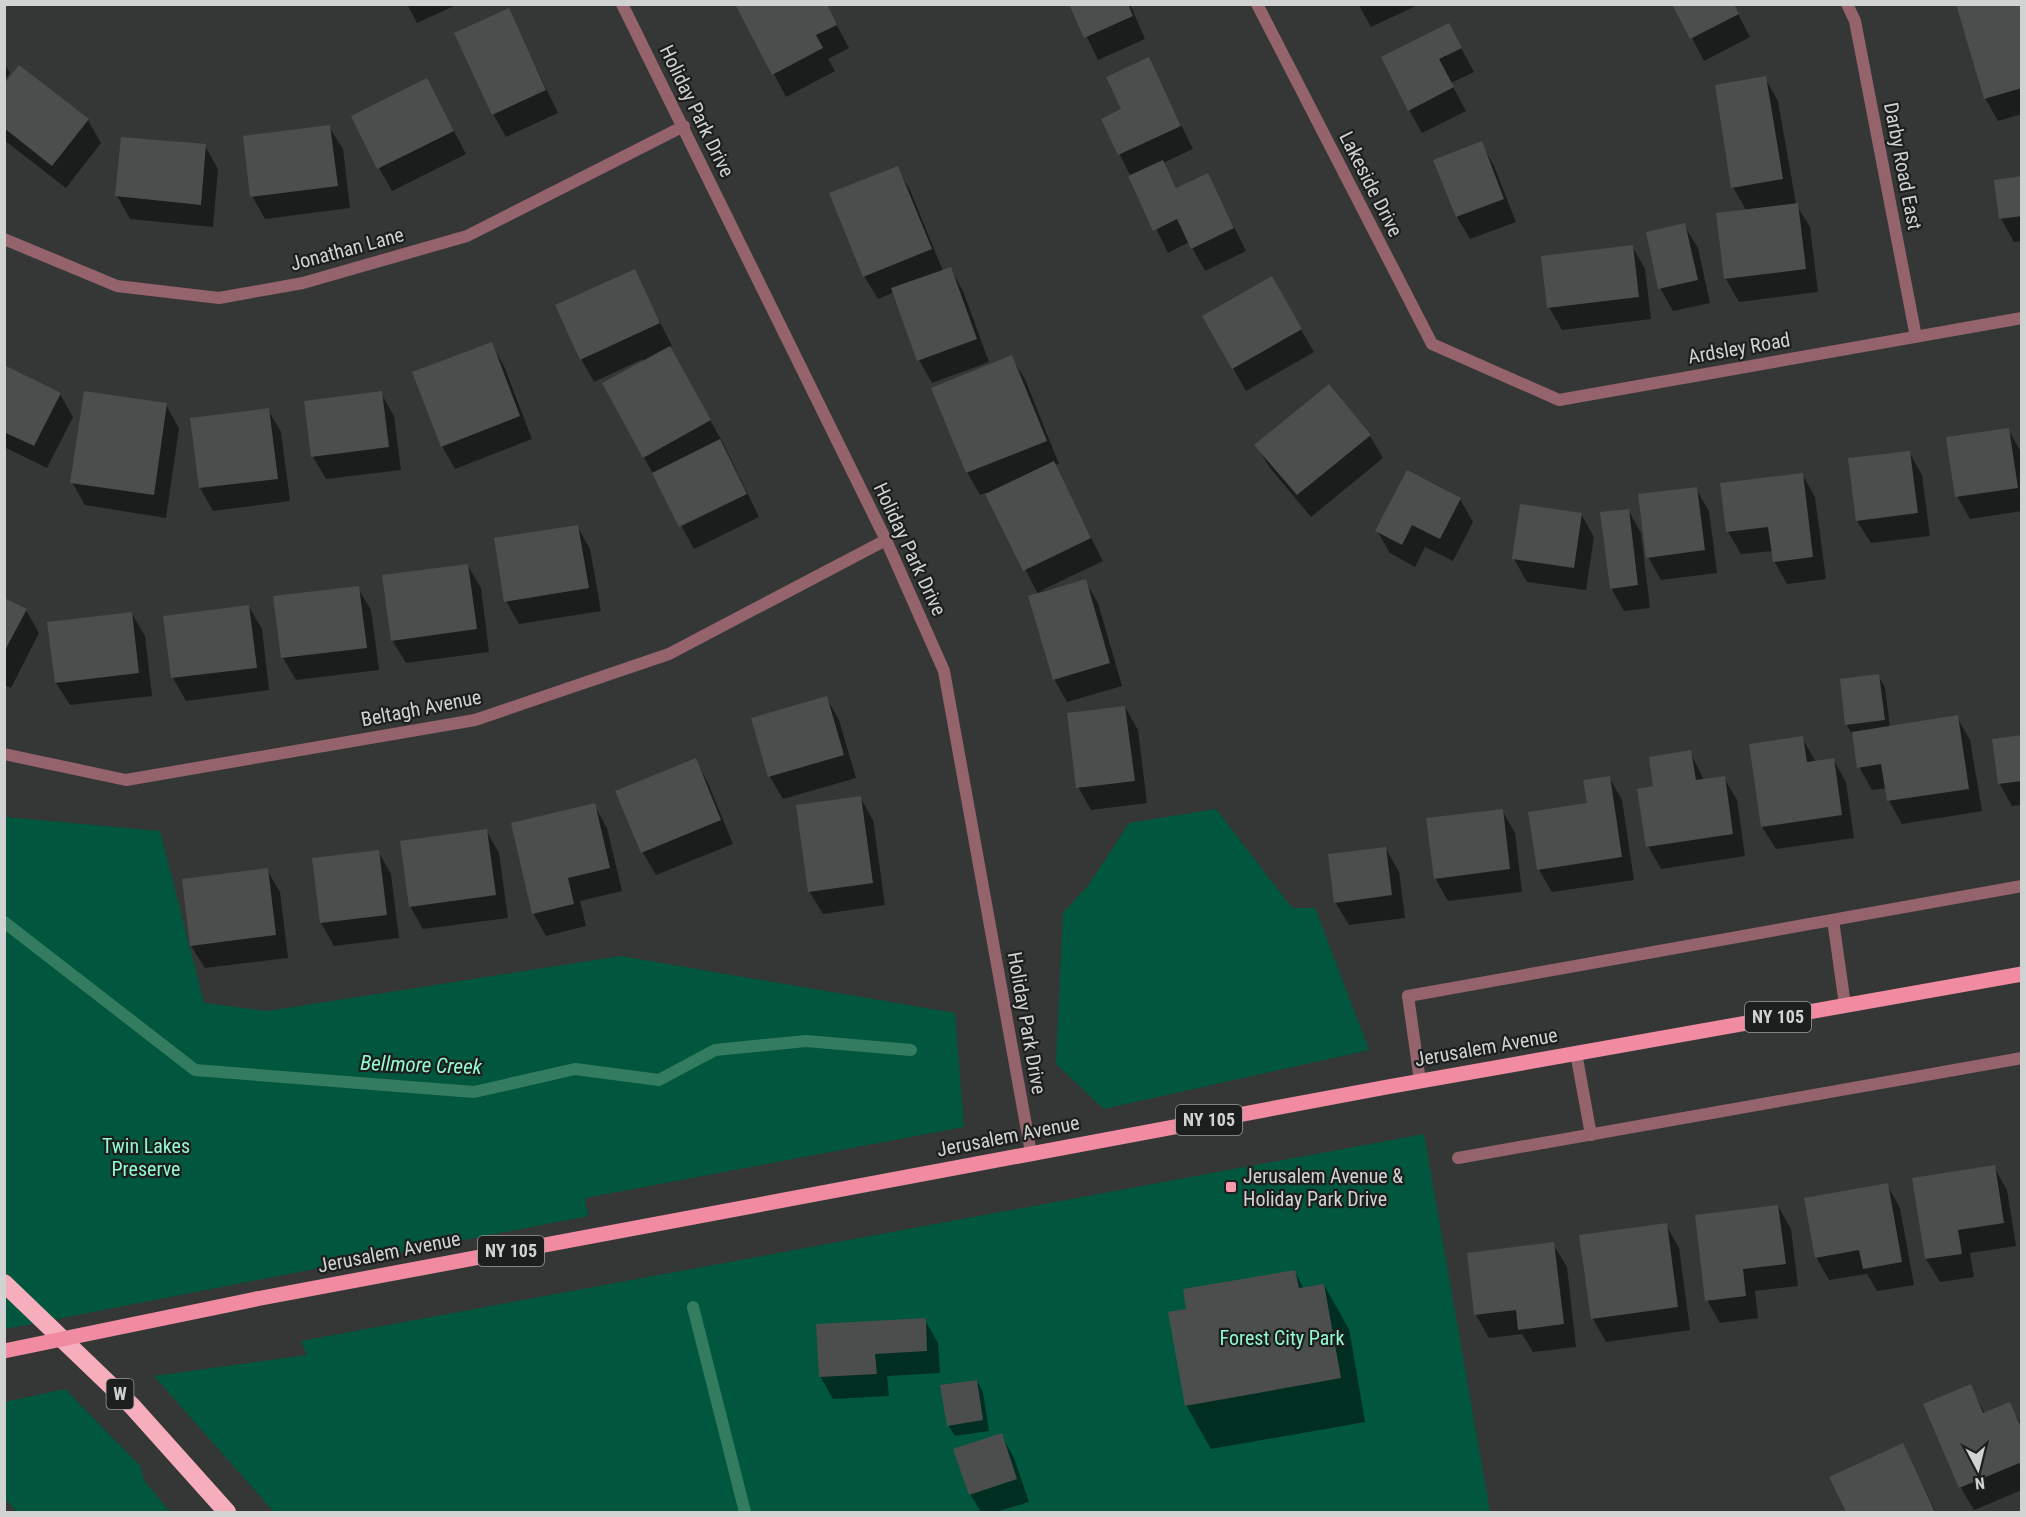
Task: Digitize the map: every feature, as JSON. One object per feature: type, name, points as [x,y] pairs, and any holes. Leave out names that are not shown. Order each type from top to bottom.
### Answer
[{"type":"highway","name":"W","points":[[4,1283],[132,1406],[227,1512]]},
{"type":"main road","name":"Jerusalem Avenue","points":[[4,1351],[256,1299],[1420,1080],[2022,974]]},
{"type":"street","name":"Holiday Park Drive","points":[[622,4],[886,540],[944,671],[1031,1153]]},
{"type":"street","name":"Lakeside Drive","points":[[1257,4],[1432,344],[1471,362]]},
{"type":"street","name":"Darby Road East","points":[[1847,4],[1855,21],[1916,337]]},
{"type":"street","name":"Jonathan Lane","points":[[4,239],[117,286],[219,298],[303,283],[467,236],[684,126]]},
{"type":"street","name":"Ardsley Road","points":[[1471,362],[1559,400],[2022,318]]},
{"type":"street","name":"Beltagh Avenue","points":[[4,754],[126,780],[475,720],[669,654],[886,540]]},
{"type":"street","points":[[1420,1080],[1408,996],[2022,886]]},
{"type":"street","points":[[1833,920],[1845,1005]]},
{"type":"street","points":[[1576,1053],[1591,1135]]},
{"type":"street","points":[[1458,1158],[2022,1058]]},
{"type":"green space","points":[[1216,809],[1292,908],[1315,908],[1369,1050],[1104,1109],[1056,1064],[1063,913],[1088,886],[1129,823]]},
{"type":"green space","name":"Twin Lakes Preserve","points":[[5,817],[160,831],[204,1003],[268,1011],[621,956],[955,1013],[964,1127],[585,1198],[588,1216],[5,1329]]},
{"type":"green space","name":"Forest City Park","points":[[1424,1134],[1490,1512],[274,1512],[154,1376],[307,1355],[301,1341]]},
{"type":"green space","points":[[65,1389],[141,1467],[143,1479],[170,1512],[17,1512],[5,1499],[5,1402]]},
{"type":"building","points":[[735,4],[827,4],[837,25],[816,35],[823,48],[772,75]]},
{"type":"building","points":[[1069,4],[1128,4],[1133,16],[1084,38]]},
{"type":"building","points":[[1672,4],[1734,4],[1739,14],[1690,39]]},
{"type":"building","points":[[1956,4],[2022,4],[2022,88],[1984,99]]},
{"type":"building","points":[[509,8],[546,90],[492,115],[454,33]]},
{"type":"building","points":[[1449,23],[1462,48],[1439,59],[1454,87],[1408,111],[1381,57]]},
{"type":"building","points":[[1149,57],[1181,126],[1118,155],[1101,119],[1121,109],[1106,77]]},
{"type":"building","points":[[19,65],[89,119],[52,166],[4,128],[4,84]]},
{"type":"building","points":[[1766,76],[1783,179],[1731,188],[1715,85]]},
{"type":"building","points":[[427,78],[454,131],[377,169],[351,116]]},
{"type":"building","points":[[330,125],[338,186],[250,197],[243,136]]},
{"type":"building","points":[[121,137],[206,144],[201,205],[115,196]]},
{"type":"building","points":[[1482,141],[1504,199],[1456,217],[1433,160]]},
{"type":"building","points":[[1163,160],[1176,188],[1208,173],[1234,228],[1191,249],[1177,219],[1153,231],[1128,176]]},
{"type":"building","points":[[898,166],[932,249],[863,277],[829,193]]},
{"type":"building","points":[[2022,176],[2022,216],[1999,219],[1994,180]]},
{"type":"building","points":[[1798,203],[1806,269],[1724,279],[1716,213]]},
{"type":"building","points":[[1685,223],[1698,280],[1658,289],[1646,232]]},
{"type":"building","points":[[1633,245],[1639,297],[1547,308],[1541,256]]},
{"type":"building","points":[[951,267],[977,339],[917,361],[891,288]]},
{"type":"building","points":[[635,269],[660,323],[580,360],[555,305]]},
{"type":"building","points":[[1272,276],[1302,329],[1232,369],[1202,316]]},
{"type":"building","points":[[492,342],[520,416],[441,447],[412,372]]},
{"type":"building","points":[[670,346],[711,420],[643,458],[602,383]]},
{"type":"building","points":[[1012,355],[1047,441],[966,473],[931,388]]},
{"type":"building","points":[[4,365],[61,393],[34,446],[4,432]]},
{"type":"building","points":[[1329,384],[1371,435],[1297,495],[1254,445]]},
{"type":"building","points":[[84,391],[167,403],[154,495],[70,483]]},
{"type":"building","points":[[382,391],[389,447],[311,457],[304,401]]},
{"type":"building","points":[[269,408],[278,479],[199,488],[190,418]]},
{"type":"building","points":[[2009,428],[2018,488],[1955,497],[1946,437]]},
{"type":"building","points":[[720,439],[747,494],[679,527],[652,473]]},
{"type":"building","points":[[1910,451],[1918,513],[1856,521],[1848,458]]},
{"type":"building","points":[[1054,461],[1091,538],[1023,571],[985,494]]},
{"type":"building","points":[[1407,470],[1461,498],[1440,539],[1412,525],[1402,545],[1375,531]]},
{"type":"building","points":[[1803,473],[1813,557],[1773,562],[1768,527],[1726,532],[1720,483]]},
{"type":"building","points":[[1697,487],[1705,550],[1646,558],[1638,494]]},
{"type":"building","points":[[1520,504],[1582,513],[1574,568],[1512,559]]},
{"type":"building","points":[[1629,509],[1638,585],[1610,589],[1600,512]]},
{"type":"building","points":[[578,525],[589,588],[504,602],[494,538]]},
{"type":"building","points":[[468,564],[477,629],[391,641],[382,575]]},
{"type":"building","points":[[1086,579],[1110,663],[1053,680],[1028,596]]},
{"type":"building","points":[[359,586],[367,648],[281,658],[273,596]]},
{"type":"building","points":[[4,598],[27,609],[4,652]]},
{"type":"building","points":[[249,605],[257,668],[171,678],[163,616]]},
{"type":"building","points":[[132,612],[139,673],[55,683],[47,622]]},
{"type":"building","points":[[1879,674],[1885,720],[1845,725],[1840,679]]},
{"type":"building","points":[[827,696],[844,755],[768,777],[751,718]]},
{"type":"building","points":[[1125,706],[1135,781],[1076,788],[1067,713]]},
{"type":"building","points":[[1958,715],[1969,789],[1887,801],[1881,764],[1857,768],[1852,732]]},
{"type":"building","points":[[2022,735],[2022,781],[1998,784],[1992,739]]},
{"type":"building","points":[[1803,736],[1807,762],[1834,758],[1842,815],[1761,827],[1749,744]]},
{"type":"building","points":[[1691,750],[1696,780],[1725,776],[1733,834],[1646,847],[1637,789],[1653,786],[1649,757]]},
{"type":"building","points":[[696,758],[721,820],[641,853],[615,791]]},
{"type":"building","points":[[1610,776],[1622,857],[1537,870],[1528,812],[1587,803],[1583,780]]},
{"type":"building","points":[[861,796],[873,883],[808,892],[796,805]]},
{"type":"building","points":[[595,803],[610,868],[568,878],[574,904],[532,914],[511,823]]},
{"type":"building","points":[[1503,809],[1510,869],[1434,879],[1426,818]]},
{"type":"building","points":[[487,829],[496,895],[409,907],[400,841]]},
{"type":"building","points":[[1386,847],[1392,895],[1334,903],[1328,854]]},
{"type":"building","points":[[379,850],[387,915],[320,923],[312,858]]},
{"type":"building","points":[[268,868],[276,935],[190,946],[182,879]]},
{"type":"building","points":[[1995,1165],[2004,1223],[1958,1230],[1962,1254],[1925,1259],[1912,1178]]},
{"type":"building","points":[[1888,1183],[1902,1262],[1863,1269],[1859,1250],[1815,1258],[1804,1198]]},
{"type":"building","points":[[1778,1205],[1786,1264],[1743,1269],[1746,1296],[1705,1301],[1695,1215]]},
{"type":"building","points":[[1667,1223],[1678,1307],[1591,1319],[1579,1235]]},
{"type":"building","points":[[1554,1242],[1564,1324],[1518,1330],[1516,1310],[1474,1315],[1467,1253]]},
{"type":"building","points":[[1295,1270],[1299,1288],[1324,1284],[1341,1378],[1185,1406],[1168,1312],[1186,1309],[1183,1289]]},
{"type":"building","points":[[926,1318],[927,1351],[875,1354],[877,1374],[819,1377],[816,1324]]},
{"type":"building","points":[[977,1380],[983,1420],[947,1426],[940,1385]]},
{"type":"building","points":[[1971,1384],[1983,1413],[2010,1402],[2022,1429],[2022,1462],[1959,1488],[1923,1404]]},
{"type":"building","points":[[1002,1433],[1017,1479],[969,1495],[953,1449]]},
{"type":"building","points":[[1903,1443],[1935,1512],[1846,1512],[1829,1477]]},
{"type":"waterway","name":"Bellmore Creek","points":[[4,922],[195,1070],[474,1092],[575,1069],[659,1080],[715,1050],[806,1041],[911,1050]]},
{"type":"waterway","name":"Bellmore Creek","points":[[693,1307],[745,1512]]},
{"type":"place","name":"Jerusalem Avenue & Holiday Park Drive","points":[[1231,1187]]}]
